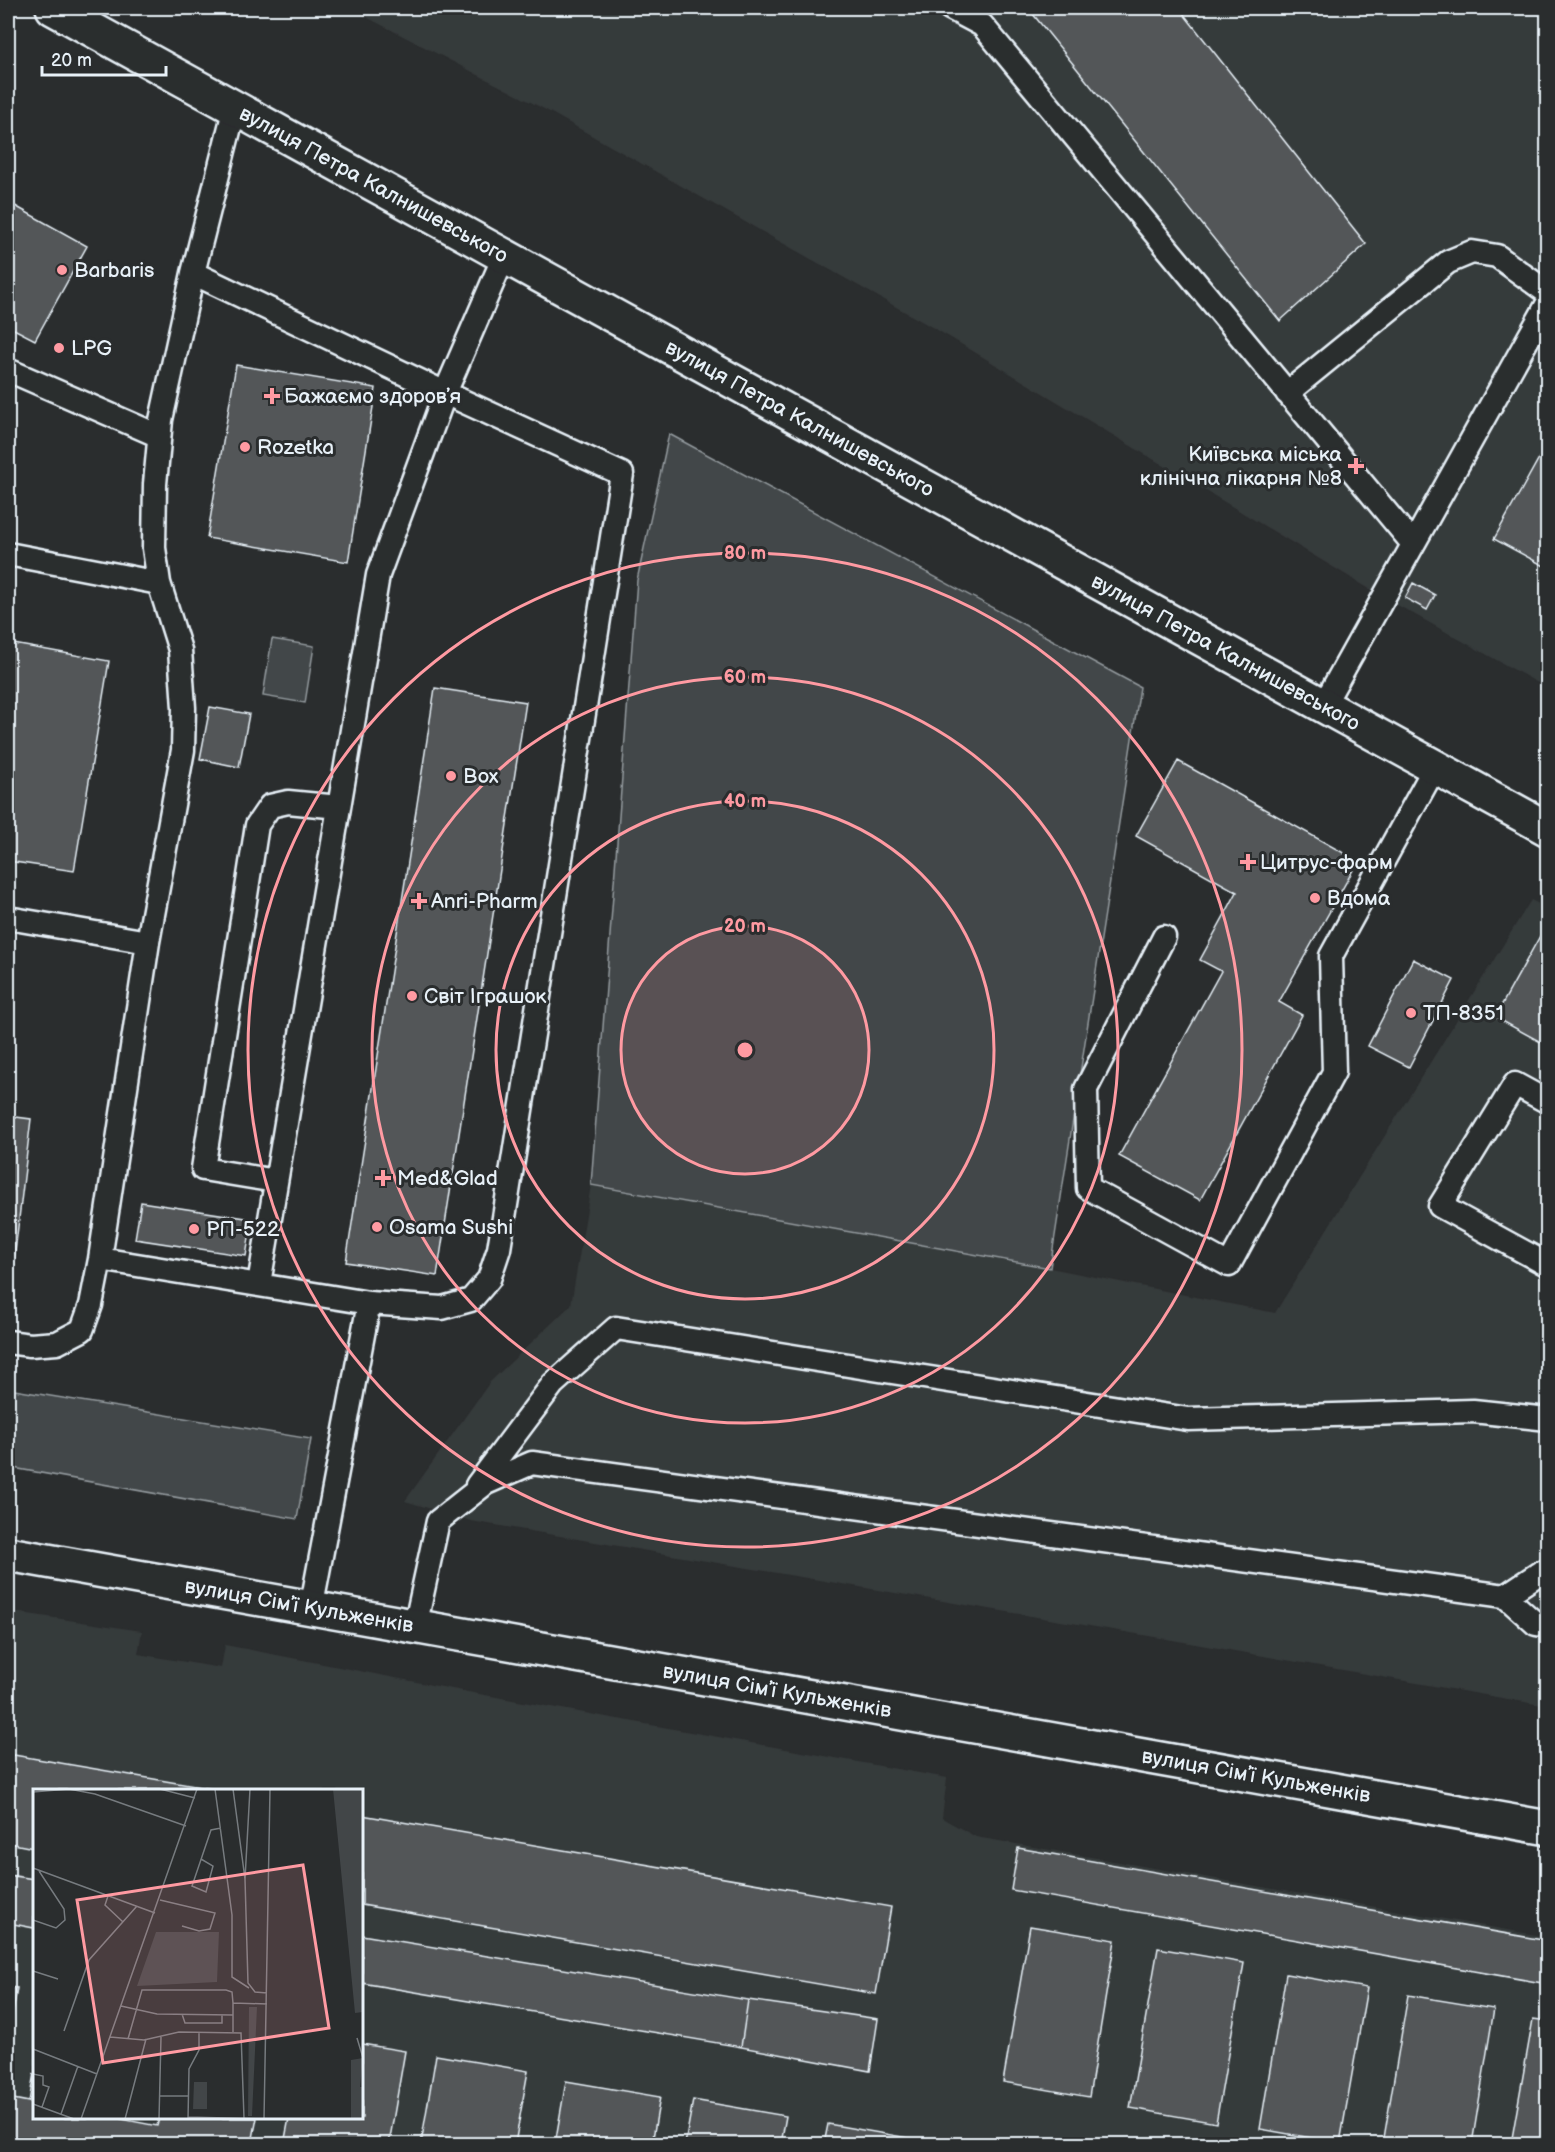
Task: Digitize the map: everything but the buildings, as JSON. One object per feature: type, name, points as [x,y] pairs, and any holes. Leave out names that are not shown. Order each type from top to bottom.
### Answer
[{"type":"street","name":"вулиця Петра Калнишевського","points":[[53,8],[1548,829]]},
{"type":"street","name":"вулиця Сімʼї Кульженків","points":[[8,1554],[1548,1828]]},
{"type":"lane","points":[[950,8],[982,25],[1413,544]]},
{"type":"lane","points":[[8,1342],[30,1346],[57,1343],[82,1330],[91,1305],[100,1259],[148,942],[183,750],[184,708],[180,650],[159,583],[154,548],[155,484],[159,436],[193,273],[236,107]]},
{"type":"lane","points":[[1287,393],[1448,262],[1472,252],[1497,256],[1548,293]]},
{"type":"lane","points":[[259,1284],[378,575],[445,393],[505,255]]},
{"type":"lane","points":[[100,1259],[369,1303],[442,1308],[471,1300],[489,1279],[499,1249],[622,474],[193,273]]},
{"type":"lane","points":[[1323,706],[1548,303]]},
{"type":"lane","points":[[8,370],[159,436]]},
{"type":"lane","points":[[8,554],[159,583]]},
{"type":"lane","points":[[1164,936],[1086,1089],[1088,1188],[1228,1265],[1334,1072],[1331,956],[1435,767]]},
{"type":"lane","points":[[276,1181],[203,1169],[257,825],[270,807],[288,802],[339,807]]},
{"type":"lane","points":[[8,918],[148,942]]},
{"type":"lane","points":[[1548,1102],[1515,1084],[1440,1206],[1548,1265]]},
{"type":"lane","points":[[311,1609],[369,1303]]},
{"type":"lane","points":[[468,1498],[553,1384],[616,1328],[1188,1419],[1473,1411],[1548,1419]]},
{"type":"lane","points":[[415,1627],[438,1521],[486,1483],[532,1463],[1505,1596],[1536,1624],[1548,1626]]},
{"type":"lane","points":[[1505,1596],[1541,1572],[1548,1572]]},
{"type":"shaded area","name":"Київська міська клінічна лікарня №8","points":[[349,8],[1547,8],[1547,688],[1383,597],[946,335],[548,111]]},
{"type":"shaded area","points":[[669,434],[1140,687],[1050,1268],[591,1185],[637,580]]},
{"type":"shaded area","points":[[272,639],[314,646],[305,703],[263,696]]},
{"type":"shaded area","points":[[1531,900],[1547,908],[1547,1706],[471,1521],[405,1501],[490,1382],[571,1305],[591,1185],[1050,1268],[1275,1313]]},
{"type":"shaded area","points":[[8,1389],[311,1439],[297,1519],[8,1467]]},
{"type":"shaded area","points":[[8,1611],[142,1631],[138,1654],[221,1668],[225,1645],[468,1692],[947,1778],[942,1818],[976,1837],[1547,1937],[1547,2144],[8,2144]]},
{"type":"place","name":"Barbaris","points":[[62,270]]},
{"type":"place","name":"LPG","points":[[59,348]]},
{"type":"place","name":"Бажаємо здоровʼя","points":[[272,396]]},
{"type":"place","name":"Rozetka","points":[[245,447]]},
{"type":"place","name":"Київська міська клінічна лікарня №8","points":[[1356,466]]},
{"type":"place","name":"Box","points":[[451,776]]},
{"type":"place","name":"Цитрус-фарм","points":[[1248,862]]},
{"type":"place","name":"Вдома","points":[[1315,898]]},
{"type":"place","name":"Anri-Pharm","points":[[419,901]]},
{"type":"place","name":"Світ Іграшок","points":[[412,996]]},
{"type":"place","name":"ТП-8351","points":[[1411,1013]]},
{"type":"place","name":"Med&Glad","points":[[383,1178]]},
{"type":"place","name":"Osama Sushi","points":[[377,1227]]},
{"type":"place","name":"РП-522","points":[[194,1229]]}]
